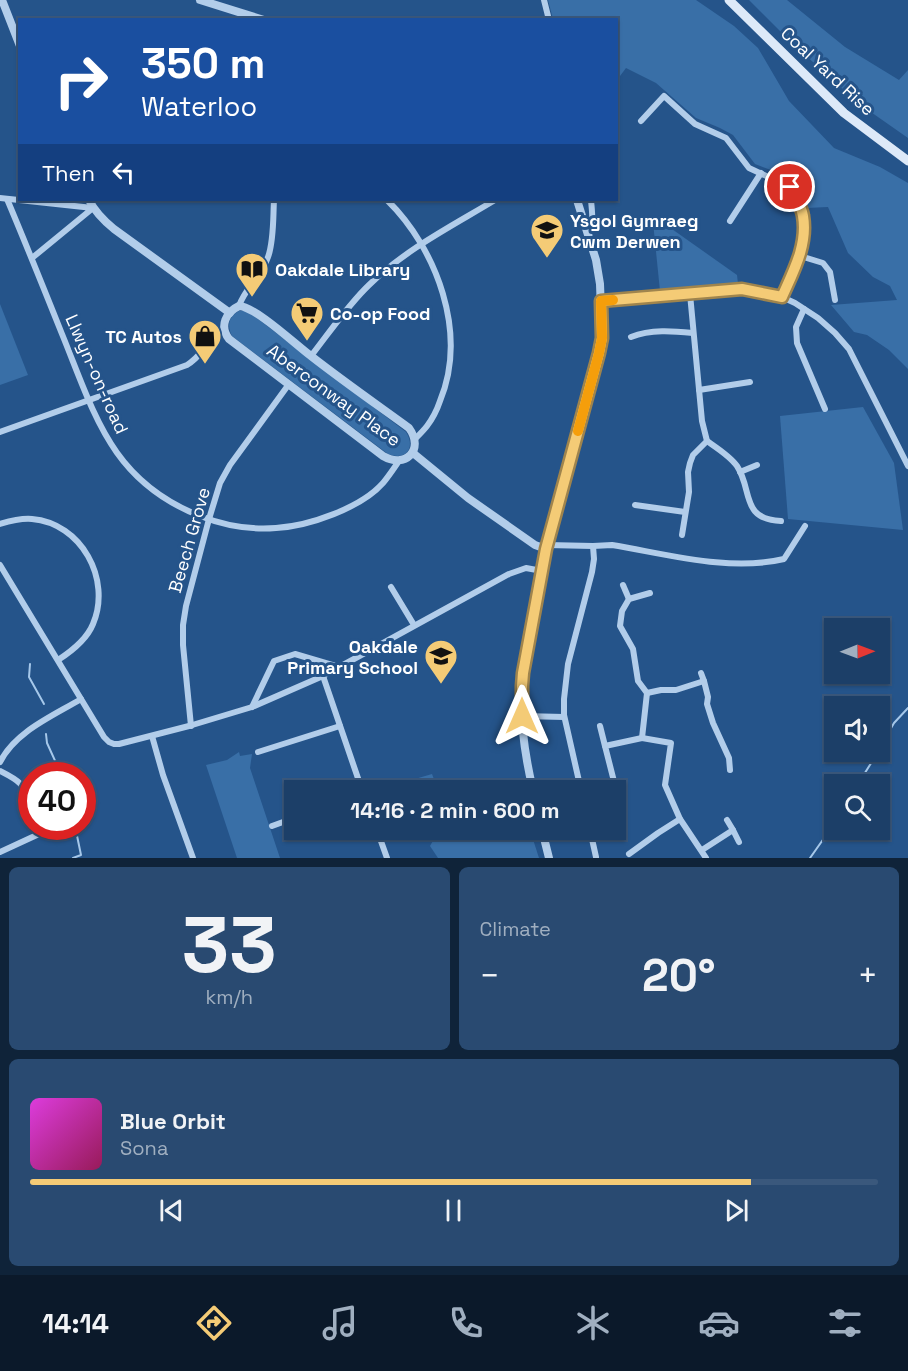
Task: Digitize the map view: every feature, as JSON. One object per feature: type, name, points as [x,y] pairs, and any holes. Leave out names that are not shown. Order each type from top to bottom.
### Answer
[{"type":"main road","name":"Coal Yard Rise","points":[[729,0],[844,113],[908,161]]},
{"type":"street","points":[[2,0],[18,41]]},
{"type":"street","points":[[200,0],[258,18]]},
{"type":"street","points":[[544,0],[548,18]]},
{"type":"street","points":[[641,121],[663,96],[695,124],[726,138],[749,168],[790,187],[803,215],[804,239],[800,256],[782,297]]},
{"type":"street","points":[[730,221],[761,173]]},
{"type":"street","name":"Llwyn-on-road","points":[[4,198],[32,258],[88,400],[106,437],[119,456],[148,488],[185,510],[209,519],[239,526],[268,529],[301,525],[353,505],[382,484],[399,460]]},
{"type":"street","points":[[48,201],[91,204]]},
{"type":"street","points":[[0,432],[187,365],[195,360],[216,335],[224,330],[225,321],[230,313],[239,306],[269,257],[274,201]]},
{"type":"street","points":[[388,201],[401,214],[421,244],[436,274],[449,321],[451,350],[448,380],[433,417],[415,439]]},
{"type":"street","points":[[311,356],[367,287],[401,257],[493,201]]},
{"type":"street","points":[[531,780],[526,759],[522,716],[522,680],[547,547],[602,338],[600,284],[596,260],[577,201]]},
{"type":"street","points":[[589,235],[593,218],[591,201]]},
{"type":"street","points":[[32,258],[91,204]]},
{"type":"street","points":[[91,204],[101,218],[114,229],[230,313]]},
{"type":"street","points":[[800,256],[823,263],[830,272],[835,300]]},
{"type":"street","points":[[601,301],[742,289],[782,297],[795,303],[836,333],[849,350],[908,466]]},
{"type":"street","points":[[690,294],[702,421],[707,441],[737,467],[754,511],[768,520],[781,521]]},
{"type":"street","name":"Aberconway Place","points":[[224,330],[229,339],[389,460],[404,459],[413,453],[416,446],[415,439],[409,428],[271,324],[249,309],[239,306]]},
{"type":"street","points":[[804,309],[796,327],[797,343],[825,410]]},
{"type":"street","points":[[632,337],[639,333],[664,331],[693,333]]},
{"type":"street","points":[[699,390],[750,382]]},
{"type":"street","name":"Beech Grove","points":[[191,726],[183,625],[209,519],[220,483],[230,465],[289,384]]},
{"type":"street","points":[[682,535],[689,492],[690,463],[693,455],[707,441]]},
{"type":"street","points":[[413,453],[468,498],[535,545],[547,547],[612,545],[726,564],[769,563],[784,559],[805,526]]},
{"type":"street","points":[[740,472],[757,465]]},
{"type":"street","points":[[635,505],[685,512]]},
{"type":"street","points":[[0,524],[32,519],[49,523],[65,530],[78,541],[89,556],[98,590],[93,624],[83,639],[58,660]]},
{"type":"street","points":[[579,780],[564,717],[564,699],[568,664],[592,572],[593,546]]},
{"type":"street","points":[[0,565],[104,738],[114,744],[191,726],[252,707],[323,676],[508,574],[526,568],[542,571]]},
{"type":"street","points":[[623,585],[629,599]]},
{"type":"street","points":[[391,587],[414,625]]},
{"type":"street","points":[[642,738],[647,693],[638,681],[633,649],[620,626],[622,611],[629,599],[650,593]]},
{"type":"street","points":[[252,707],[274,661],[296,654],[339,667]]},
{"type":"street","points":[[701,673],[708,697],[707,704],[729,758],[730,770]]},
{"type":"street","points":[[323,676],[359,780]]},
{"type":"street","points":[[647,693],[676,690],[704,681]]},
{"type":"street","points":[[0,762],[26,732],[81,699]]},
{"type":"street","points":[[522,716],[564,717]]},
{"type":"street","points":[[258,752],[340,726]]},
{"type":"street","points":[[600,726],[614,780]]},
{"type":"street","points":[[152,736],[169,793],[193,858]]},
{"type":"street","points":[[605,746],[642,738],[671,743],[665,785],[681,819],[706,858]]},
{"type":"street","points":[[0,771],[18,782]]},
{"type":"street","points":[[628,854],[681,819]]},
{"type":"street","points":[[727,820],[739,842]]},
{"type":"street","points":[[272,826],[284,822]]},
{"type":"street","points":[[702,850],[733,830]]},
{"type":"street","points":[[0,852],[21,840]]},
{"type":"street","points":[[380,840],[386,858]]},
{"type":"street","points":[[544,840],[549,858]]},
{"type":"street","points":[[592,840],[596,857]]},
{"type":"shaded area","points":[[548,0],[696,0],[734,26],[758,48],[789,101],[834,148],[880,167],[908,183],[908,369],[889,350],[867,335],[854,332],[831,305],[897,300],[890,286],[873,277],[848,253],[828,207],[806,208],[795,184],[779,173],[755,164],[733,135],[696,118],[656,83],[626,68],[618,79],[618,18],[553,18]]},
{"type":"shaded area","points":[[749,0],[787,0],[845,47],[899,80],[908,70],[908,138],[858,103]]},
{"type":"shaded area","points":[[653,222],[662,222],[737,275],[738,284],[660,291]]},
{"type":"shaded area","points":[[0,304],[28,375],[0,385]]},
{"type":"shaded area","points":[[239,311],[245,311],[254,316],[406,432],[410,443],[408,452],[400,456],[388,454],[232,336],[229,322]]},
{"type":"shaded area","points":[[863,407],[894,463],[903,530],[788,519],[780,416]]},
{"type":"shaded area","points":[[239,752],[240,756],[252,754],[250,768],[280,858],[237,858],[206,765],[227,760]]},
{"type":"shaded area","points":[[432,774],[434,780],[415,780]]},
{"type":"shaded area","points":[[433,840],[533,840],[539,858],[438,858],[430,846]]},
{"type":"waterway","points":[[30,664],[29,677],[44,704]]},
{"type":"waterway","points":[[890,730],[908,708]]},
{"type":"waterway","points":[[46,734],[47,743],[56,762]]},
{"type":"waterway","points":[[864,774],[872,762]]},
{"type":"waterway","points":[[810,858],[824,838]]},
{"type":"waterway","points":[[73,858],[81,855],[78,840]]},
{"type":"slow traffic","points":[[578,431],[602,338],[601,301],[613,300]]},
{"type":"place","name":"Ysgol Gymraeg Cwm Derwen","points":[[547,259]]},
{"type":"place","name":"Oakdale Library","points":[[252,298]]},
{"type":"place","name":"Co-op Food","points":[[307,342]]},
{"type":"place","name":"TC Autos","points":[[205,365]]},
{"type":"place","name":"Oakdale Primary School","points":[[441,685]]},
{"type":"route","points":[[522,716],[523,673],[546,549],[602,338],[601,301],[742,289],[782,297],[800,256],[804,239],[803,215],[790,187]]}]
